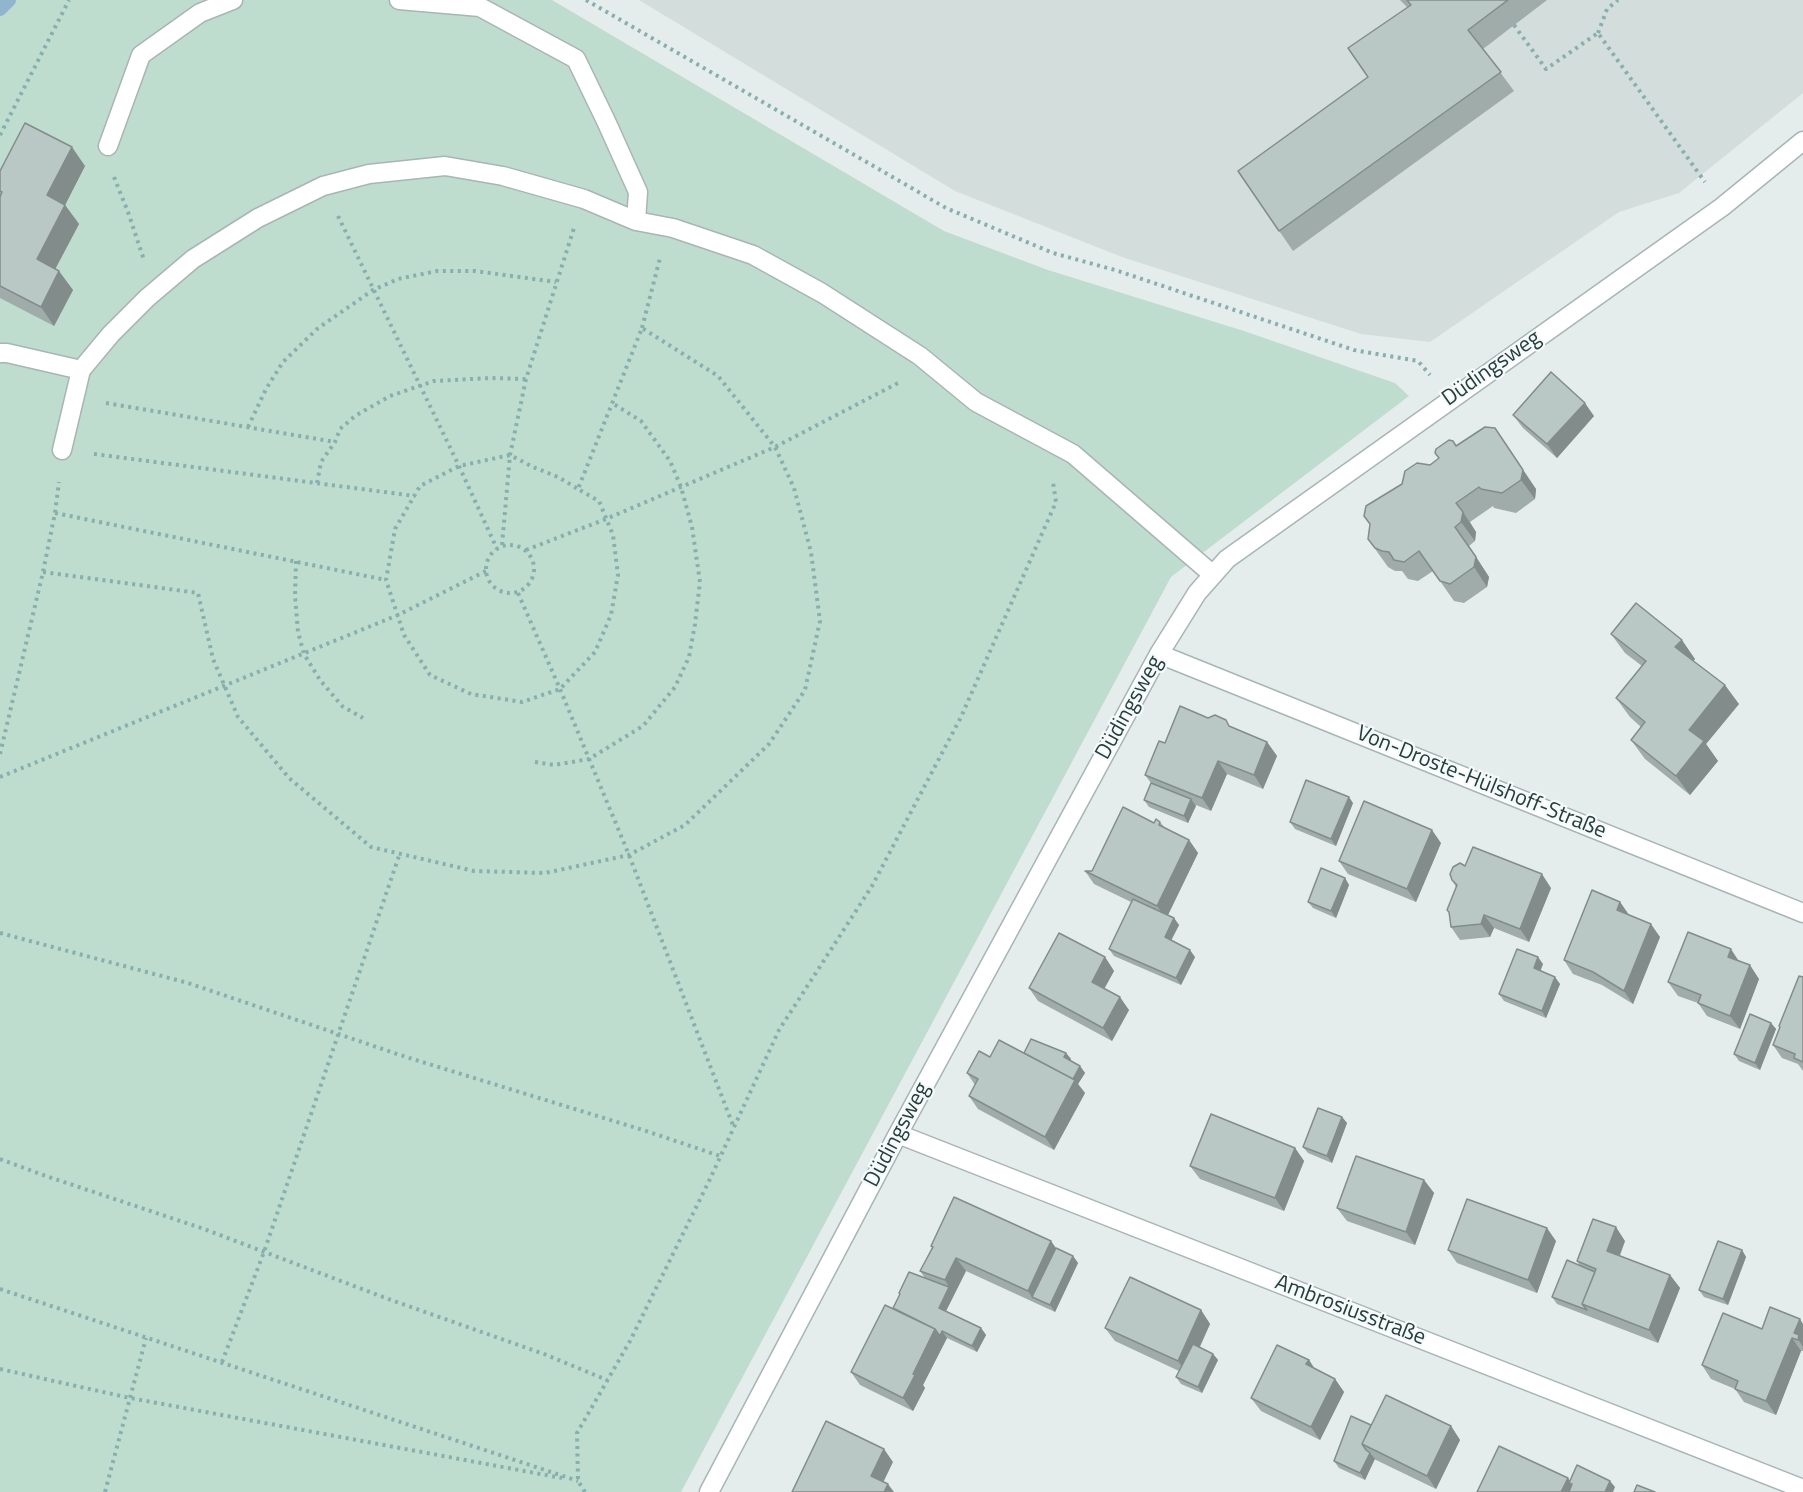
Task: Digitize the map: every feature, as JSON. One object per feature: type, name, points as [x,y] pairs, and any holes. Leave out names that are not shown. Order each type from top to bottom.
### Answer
[{"type":"street","points":[[108,146],[141,55],[200,13],[233,0]]},
{"type":"street","points":[[399,0],[480,7],[576,59],[638,192],[636,221]]},
{"type":"street","name":"Düdingsweg","points":[[709,1492],[898,1134],[1159,654],[1197,593],[1212,574],[1227,559],[1722,207],[1803,141]]},
{"type":"street","points":[[62,450],[81,370],[111,334],[154,292],[193,259],[258,218],[323,186],[369,174],[445,166],[504,176],[584,199],[636,221],[673,228],[753,255],[822,293],[920,356],[976,402],[1073,454],[1212,574]]},
{"type":"street","points":[[0,353],[81,370]]},
{"type":"street","name":"Von-Droste-Hülshoff-Straße","points":[[1159,654],[1803,913]]},
{"type":"street","name":"Ambrosiusstraße","points":[[898,1134],[1803,1489]]},
{"type":"path","points":[[0,135],[69,0]]},
{"type":"path","points":[[586,0],[946,208],[1053,253],[1115,270],[1354,350],[1418,361],[1450,399]]},
{"type":"path","points":[[1514,25],[1546,69],[1598,33],[1607,9],[1618,0]]},
{"type":"path","points":[[1598,33],[1722,207]]},
{"type":"path","points":[[113,174],[154,292]]},
{"type":"path","points":[[323,186],[497,549]]},
{"type":"path","points":[[502,545],[510,455],[526,379],[584,199]]},
{"type":"path","points":[[578,489],[642,328],[668,228]]},
{"type":"path","points":[[248,427],[266,389],[283,362],[317,329],[373,290],[398,279],[437,271],[475,271],[556,282]]},
{"type":"path","points":[[43,572],[198,593],[213,659],[238,717],[289,778],[371,847],[474,871],[545,873],[629,855],[685,825],[769,744],[806,690],[820,621],[811,552],[794,488],[775,447],[718,376],[642,328]]},
{"type":"path","points":[[526,550],[606,519],[775,447],[932,366]]},
{"type":"path","points":[[316,483],[321,462],[335,442],[340,429],[355,416],[390,396],[434,381],[526,379]]},
{"type":"path","points":[[76,398],[335,442]]},
{"type":"path","points":[[535,762],[554,765],[590,759],[643,726],[675,687],[690,657],[700,582],[692,527],[681,487],[670,461],[641,421],[612,403]]},
{"type":"path","points":[[585,1492],[578,1481],[577,1433],[635,1330],[734,1128],[779,1030],[872,886],[961,717],[1056,502],[1047,439]]},
{"type":"path","points":[[0,754],[43,572],[55,513],[62,450],[415,496]]},
{"type":"path","points":[[510,455],[558,477],[599,501],[613,535],[618,575],[611,615],[595,652],[560,689],[522,702],[471,694],[430,675],[404,635],[386,580],[395,529],[420,486],[459,466],[510,455]]},
{"type":"path","points":[[55,513],[386,580]]},
{"type":"path","points":[[515,544],[526,550],[533,560],[534,574],[528,585],[518,593],[504,593],[494,587],[486,576],[486,563],[491,552],[502,545],[515,544]]},
{"type":"path","points":[[296,561],[295,596],[298,632],[304,654],[320,680],[342,706],[363,718]]},
{"type":"path","points":[[0,777],[398,615],[486,571]]},
{"type":"path","points":[[518,593],[629,855],[734,1128]]},
{"type":"path","points":[[222,1363],[264,1252],[400,853]]},
{"type":"path","points":[[0,933],[188,983],[418,1060],[720,1156]]},
{"type":"path","points":[[0,1159],[204,1229],[383,1297],[543,1354],[607,1380]]},
{"type":"path","points":[[0,1289],[578,1481]]},
{"type":"path","points":[[105,1492],[146,1338]]},
{"type":"path","points":[[0,1369],[130,1398],[578,1481]]},
{"type":"shaded area","points":[[639,0],[1803,0],[1803,93],[1679,193],[1619,212],[1430,342],[1361,334],[1122,257],[955,191]]},
{"type":"green space","points":[[0,0],[552,0],[944,231],[1048,270],[1244,331],[1395,383],[1409,396],[1171,577],[681,1492],[0,1492]]},
{"type":"building","points":[[1407,0],[1508,0],[1468,30],[1501,72],[1279,231],[1238,171],[1368,77],[1348,48],[1411,5]]},
{"type":"building","points":[[25,123],[72,147],[47,195],[65,205],[37,259],[59,271],[41,307],[0,286],[0,197],[2,192],[0,191],[0,171]]},
{"type":"building","points":[[1551,372],[1585,403],[1547,444],[1513,415]]},
{"type":"building","points":[[1485,427],[1495,428],[1523,470],[1521,480],[1502,493],[1479,487],[1456,503],[1463,512],[1461,522],[1455,527],[1476,557],[1474,567],[1450,584],[1440,581],[1419,551],[1404,562],[1394,560],[1389,552],[1375,548],[1368,539],[1370,524],[1364,516],[1366,506],[1402,484],[1405,471],[1417,463],[1430,465],[1439,458],[1435,453],[1436,449],[1449,440],[1453,441],[1456,446]]},
{"type":"building","points":[[1636,603],[1682,640],[1675,647],[1725,685],[1689,730],[1704,741],[1676,776],[1631,740],[1645,722],[1616,698],[1646,661],[1611,634]]},
{"type":"building","points":[[1180,706],[1208,718],[1215,715],[1226,720],[1229,726],[1267,742],[1254,775],[1218,761],[1202,798],[1145,775],[1159,741],[1165,743]]},
{"type":"building","points":[[1306,780],[1349,797],[1331,839],[1290,822]]},
{"type":"building","points":[[1151,783],[1191,799],[1184,816],[1144,800]]},
{"type":"building","points":[[1364,801],[1432,830],[1407,889],[1339,861]]},
{"type":"building","points":[[1123,807],[1154,823],[1156,819],[1160,822],[1159,825],[1189,840],[1157,906],[1085,871],[1092,871]]},
{"type":"building","points":[[1473,847],[1542,874],[1520,929],[1484,915],[1481,924],[1451,927],[1447,910],[1457,885],[1450,874],[1453,867],[1460,863],[1465,866]]},
{"type":"building","points":[[1321,868],[1345,878],[1331,911],[1308,902]]},
{"type":"building","points":[[1592,890],[1620,902],[1617,910],[1651,924],[1624,991],[1593,972],[1564,960]]},
{"type":"building","points":[[1133,899],[1174,918],[1165,937],[1190,950],[1176,978],[1109,949]]},
{"type":"building","points":[[1688,932],[1731,949],[1728,957],[1750,965],[1730,1016],[1698,1003],[1701,995],[1668,982]]},
{"type":"building","points":[[1059,933],[1105,957],[1092,982],[1120,997],[1103,1028],[1029,988]]},
{"type":"building","points":[[1517,949],[1538,957],[1534,968],[1555,977],[1542,1011],[1499,994]]},
{"type":"building","points":[[1799,976],[1803,977],[1803,1062],[1794,1058],[1795,1054],[1773,1045]]},
{"type":"building","points":[[1750,1014],[1771,1023],[1755,1063],[1734,1054]]},
{"type":"building","points":[[1031,1039],[1066,1053],[1064,1057],[1080,1066],[1073,1079],[1024,1053]]},
{"type":"building","points":[[999,1040],[1075,1080],[1045,1137],[969,1096],[978,1079],[967,1073],[979,1051],[990,1057]]},
{"type":"building","points":[[1318,1108],[1342,1117],[1327,1156],[1303,1147]]},
{"type":"building","points":[[1211,1114],[1295,1148],[1275,1198],[1190,1166]]},
{"type":"building","points":[[1356,1156],[1424,1180],[1406,1232],[1337,1208]]},
{"type":"building","points":[[954,1197],[1051,1241],[1028,1291],[956,1258],[945,1280],[920,1271]]},
{"type":"building","points":[[1467,1199],[1547,1228],[1528,1280],[1448,1250]]},
{"type":"building","points":[[1593,1219],[1616,1227],[1607,1251],[1670,1275],[1649,1330],[1582,1304],[1596,1269],[1577,1261]]},
{"type":"building","points":[[1718,1241],[1742,1250],[1723,1299],[1699,1290]]},
{"type":"building","points":[[1056,1248],[1073,1256],[1050,1305],[1032,1297]]},
{"type":"building","points":[[1567,1260],[1595,1272],[1582,1304],[1587,1310],[1552,1297]]},
{"type":"building","points":[[909,1272],[949,1287],[939,1308],[981,1328],[972,1346],[942,1331],[940,1336],[935,1329],[893,1308]]},
{"type":"building","points":[[1130,1277],[1201,1310],[1178,1361],[1105,1328]]},
{"type":"building","points":[[885,1305],[935,1329],[903,1398],[851,1372]]},
{"type":"building","points":[[1770,1307],[1800,1319],[1794,1333],[1799,1335],[1798,1340],[1792,1338],[1766,1401],[1735,1389],[1738,1381],[1702,1365],[1723,1313],[1762,1329]]},
{"type":"building","points":[[1193,1344],[1213,1354],[1198,1387],[1176,1377]]},
{"type":"building","points":[[1277,1345],[1309,1360],[1306,1364],[1335,1379],[1311,1427],[1251,1398]]},
{"type":"building","points":[[1386,1395],[1451,1426],[1427,1476],[1362,1444]]},
{"type":"building","points":[[1351,1416],[1371,1425],[1362,1444],[1370,1453],[1360,1473],[1334,1461]]},
{"type":"building","points":[[826,1421],[884,1449],[871,1476],[888,1484],[884,1492],[792,1492]]},
{"type":"building","points":[[1499,1446],[1568,1478],[1561,1492],[1477,1492]]},
{"type":"building","points":[[1577,1465],[1610,1481],[1605,1492],[1569,1492],[1572,1484],[1569,1483]]},
{"type":"building","points":[[1637,1485],[1655,1492],[1634,1492]]},
{"type":"waterway","points":[[0,9],[9,0]]}]
